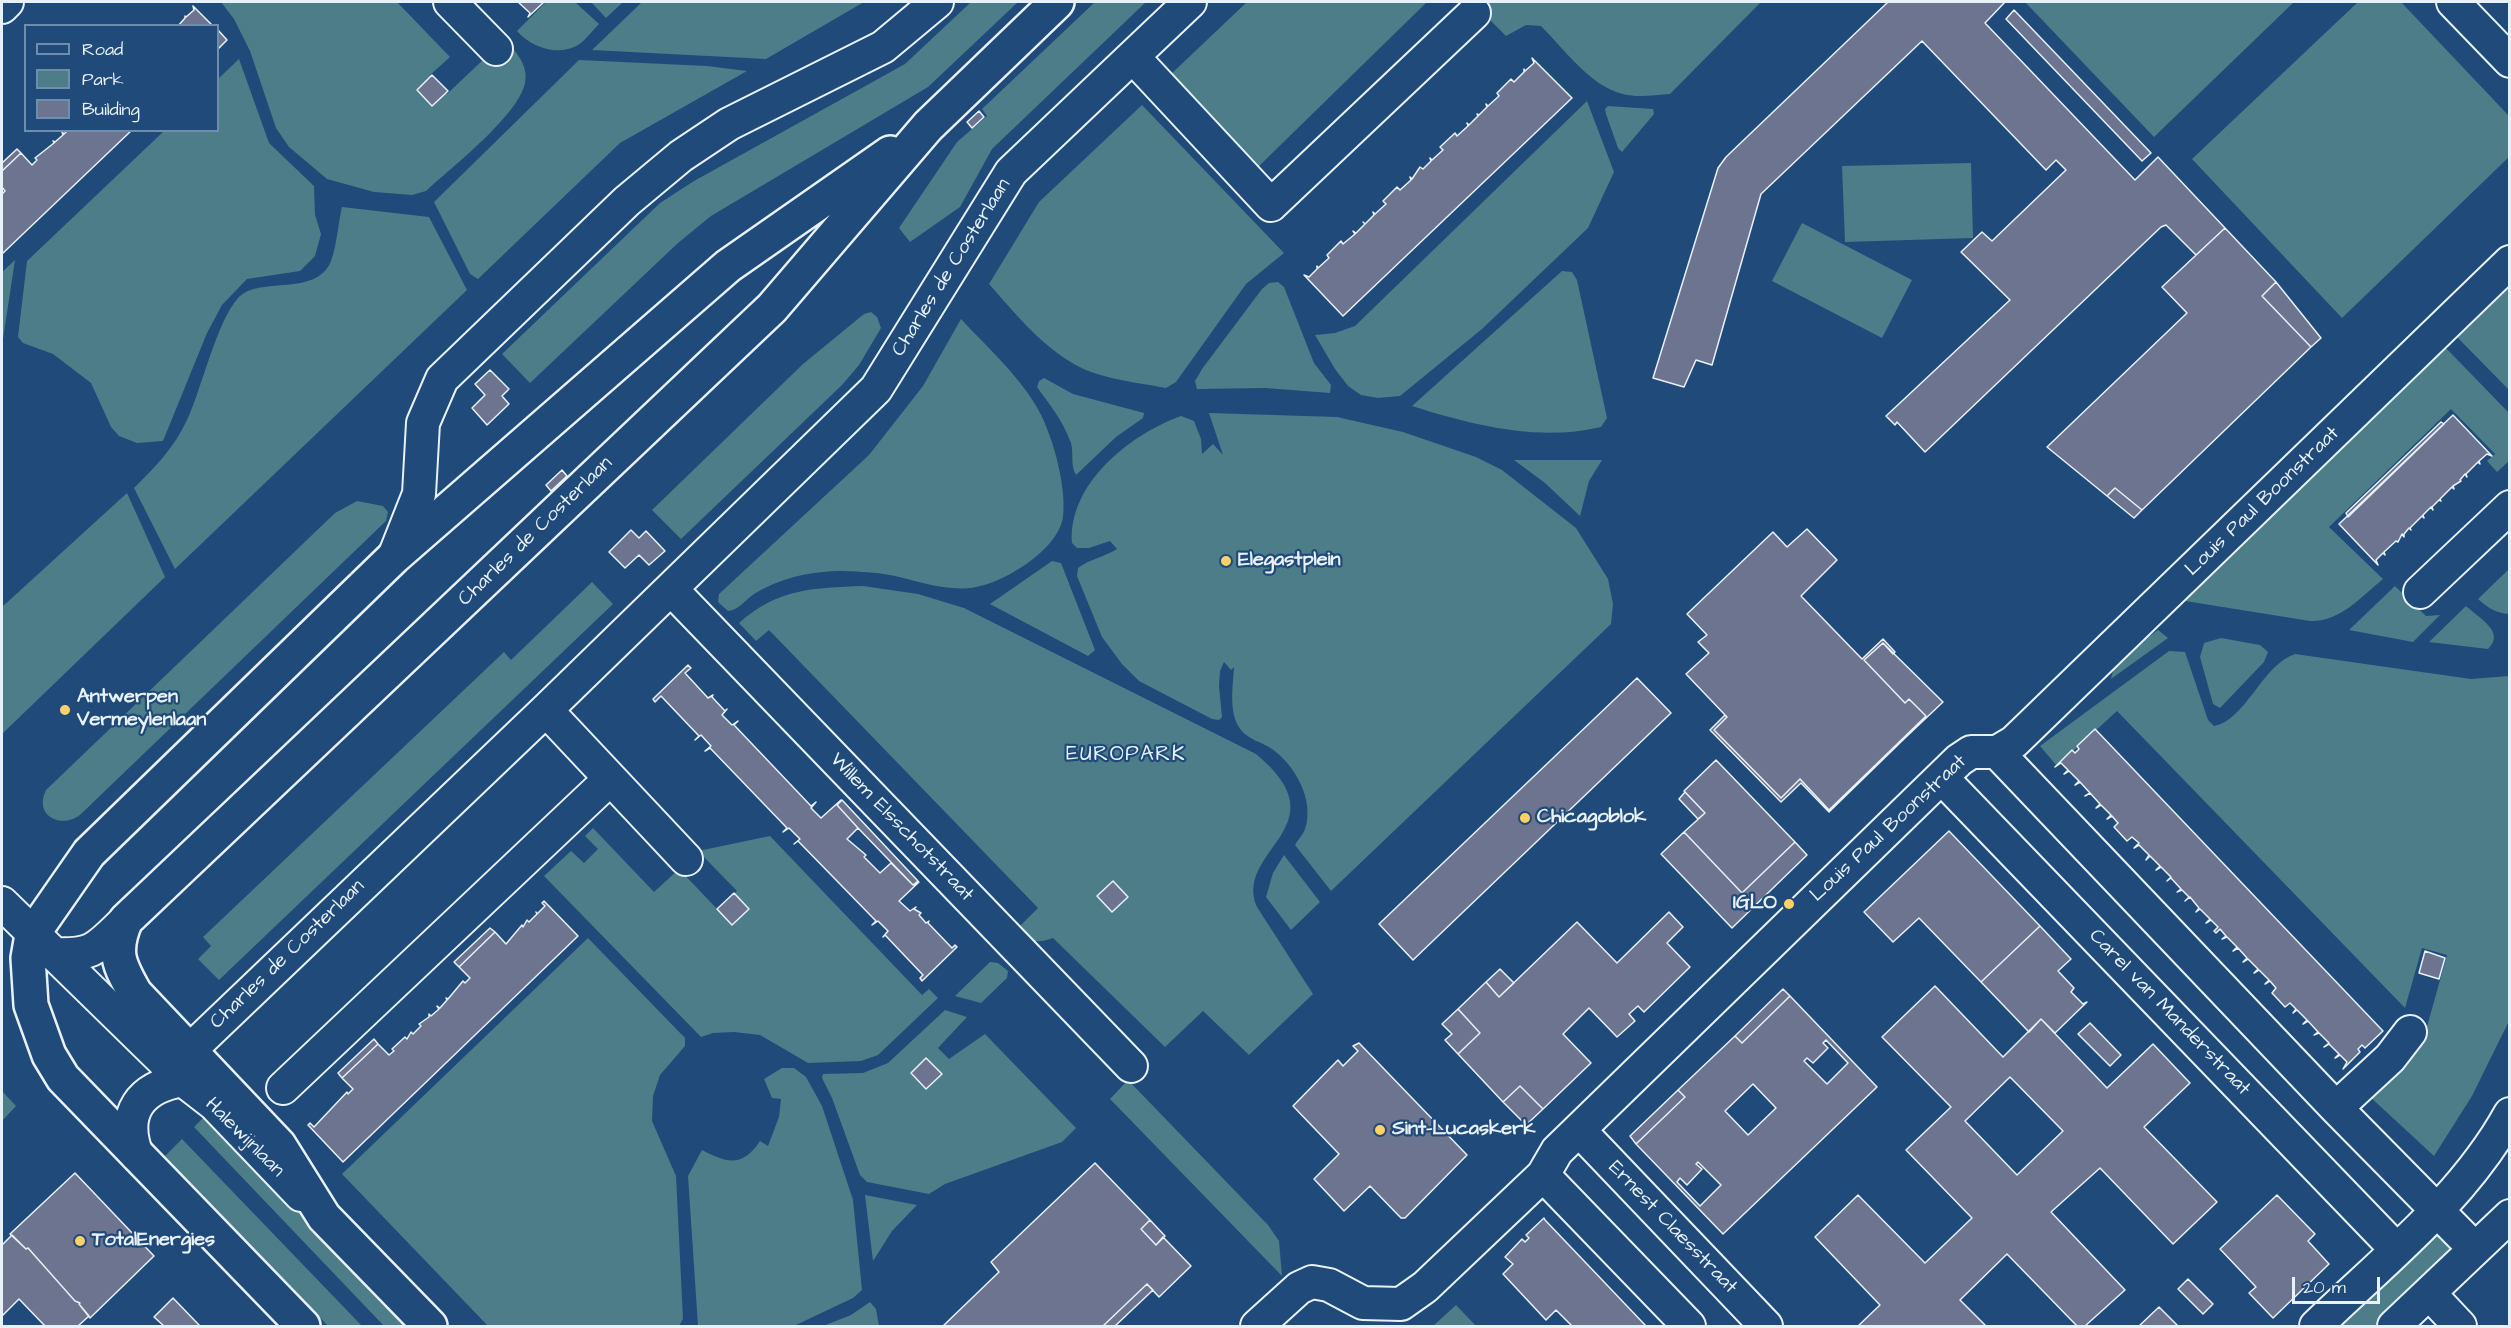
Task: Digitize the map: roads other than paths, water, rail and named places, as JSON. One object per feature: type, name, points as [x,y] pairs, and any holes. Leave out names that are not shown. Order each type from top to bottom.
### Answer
[{"type":"main road","name":"Charles de Costerlaan","points":[[126,921],[772,308],[928,126],[1057,2]]},
{"type":"main road","name":"Charles de Costerlaan","points":[[43,945],[89,853],[394,557],[728,266],[928,126]]},
{"type":"main road","points":[[126,921],[117,940],[120,966],[135,993],[186,1066],[279,1145],[324,1217],[430,1326]]},
{"type":"main road","points":[[43,945],[28,957],[31,1005],[49,1055],[63,1078],[303,1326]]},
{"type":"street","points":[[2,7],[7,2]]},
{"type":"street","points":[[450,2],[496,49]]},
{"type":"street","name":"Charles de Costerlaan","points":[[394,557],[419,494],[423,423],[442,378],[627,201],[681,156],[729,124],[883,47],[937,2]]},
{"type":"street","name":"Charles de Costerlaan","points":[[186,1066],[546,710],[876,389],[1011,172],[1190,2]]},
{"type":"street","points":[[2453,2],[2510,61]]},
{"type":"street","points":[[1133,57],[1271,206],[1474,14]]},
{"type":"street","name":"Louis Paul Boonstraat","points":[[1257,1326],[1299,1288],[1312,1282],[1329,1286],[1363,1303],[1401,1304],[1425,1287],[1543,1175],[1557,1151],[1959,760],[1971,752],[1997,752],[2014,742],[2510,262]]},
{"type":"street","points":[[2420,592],[2510,507]]},
{"type":"street","name":"Willem Elsschotstraat","points":[[671,589],[1131,1066]]},
{"type":"street","points":[[546,710],[686,859]]},
{"type":"street","points":[[1997,752],[2336,1108],[2475,1249]]},
{"type":"street","name":"Carel van Manderstraat","points":[[1942,778],[2396,1249]]},
{"type":"street","points":[[283,1088],[610,779]]},
{"type":"street","points":[[2,903],[43,945],[186,1066],[145,1095],[133,1112],[130,1136],[137,1155]]},
{"type":"street","name":"Charles de Costerlaan","points":[[43,945],[79,955],[97,949],[126,921]]},
{"type":"street","points":[[2336,1108],[2390,1058],[2410,1032]]},
{"type":"street","points":[[2316,1326],[2456,1193],[2478,1166],[2510,1114]]},
{"type":"street","name":"Ernest Claesstraat","points":[[1579,1130],[1766,1326]]},
{"type":"street","points":[[1543,1175],[1689,1326]]},
{"type":"street","points":[[2394,1326],[2510,1216]]},
{"type":"street","points":[[2429,1293],[2460,1326]]},
{"type":"place","name":"Elegastplein","points":[[1226,561]]},
{"type":"place","name":"Antwerpen Vermeylenlaan","points":[[65,710]]},
{"type":"place","name":"Chicagoblok","points":[[1525,818]]},
{"type":"place","name":"IGLO","points":[[1789,904]]},
{"type":"place","name":"Sint-Lucaskerk","points":[[1380,1130]]},
{"type":"place","name":"TotalEnergies","points":[[80,1241]]},
{"type":"district","name":"EUROPARK","points":[[1126,756]]}]
